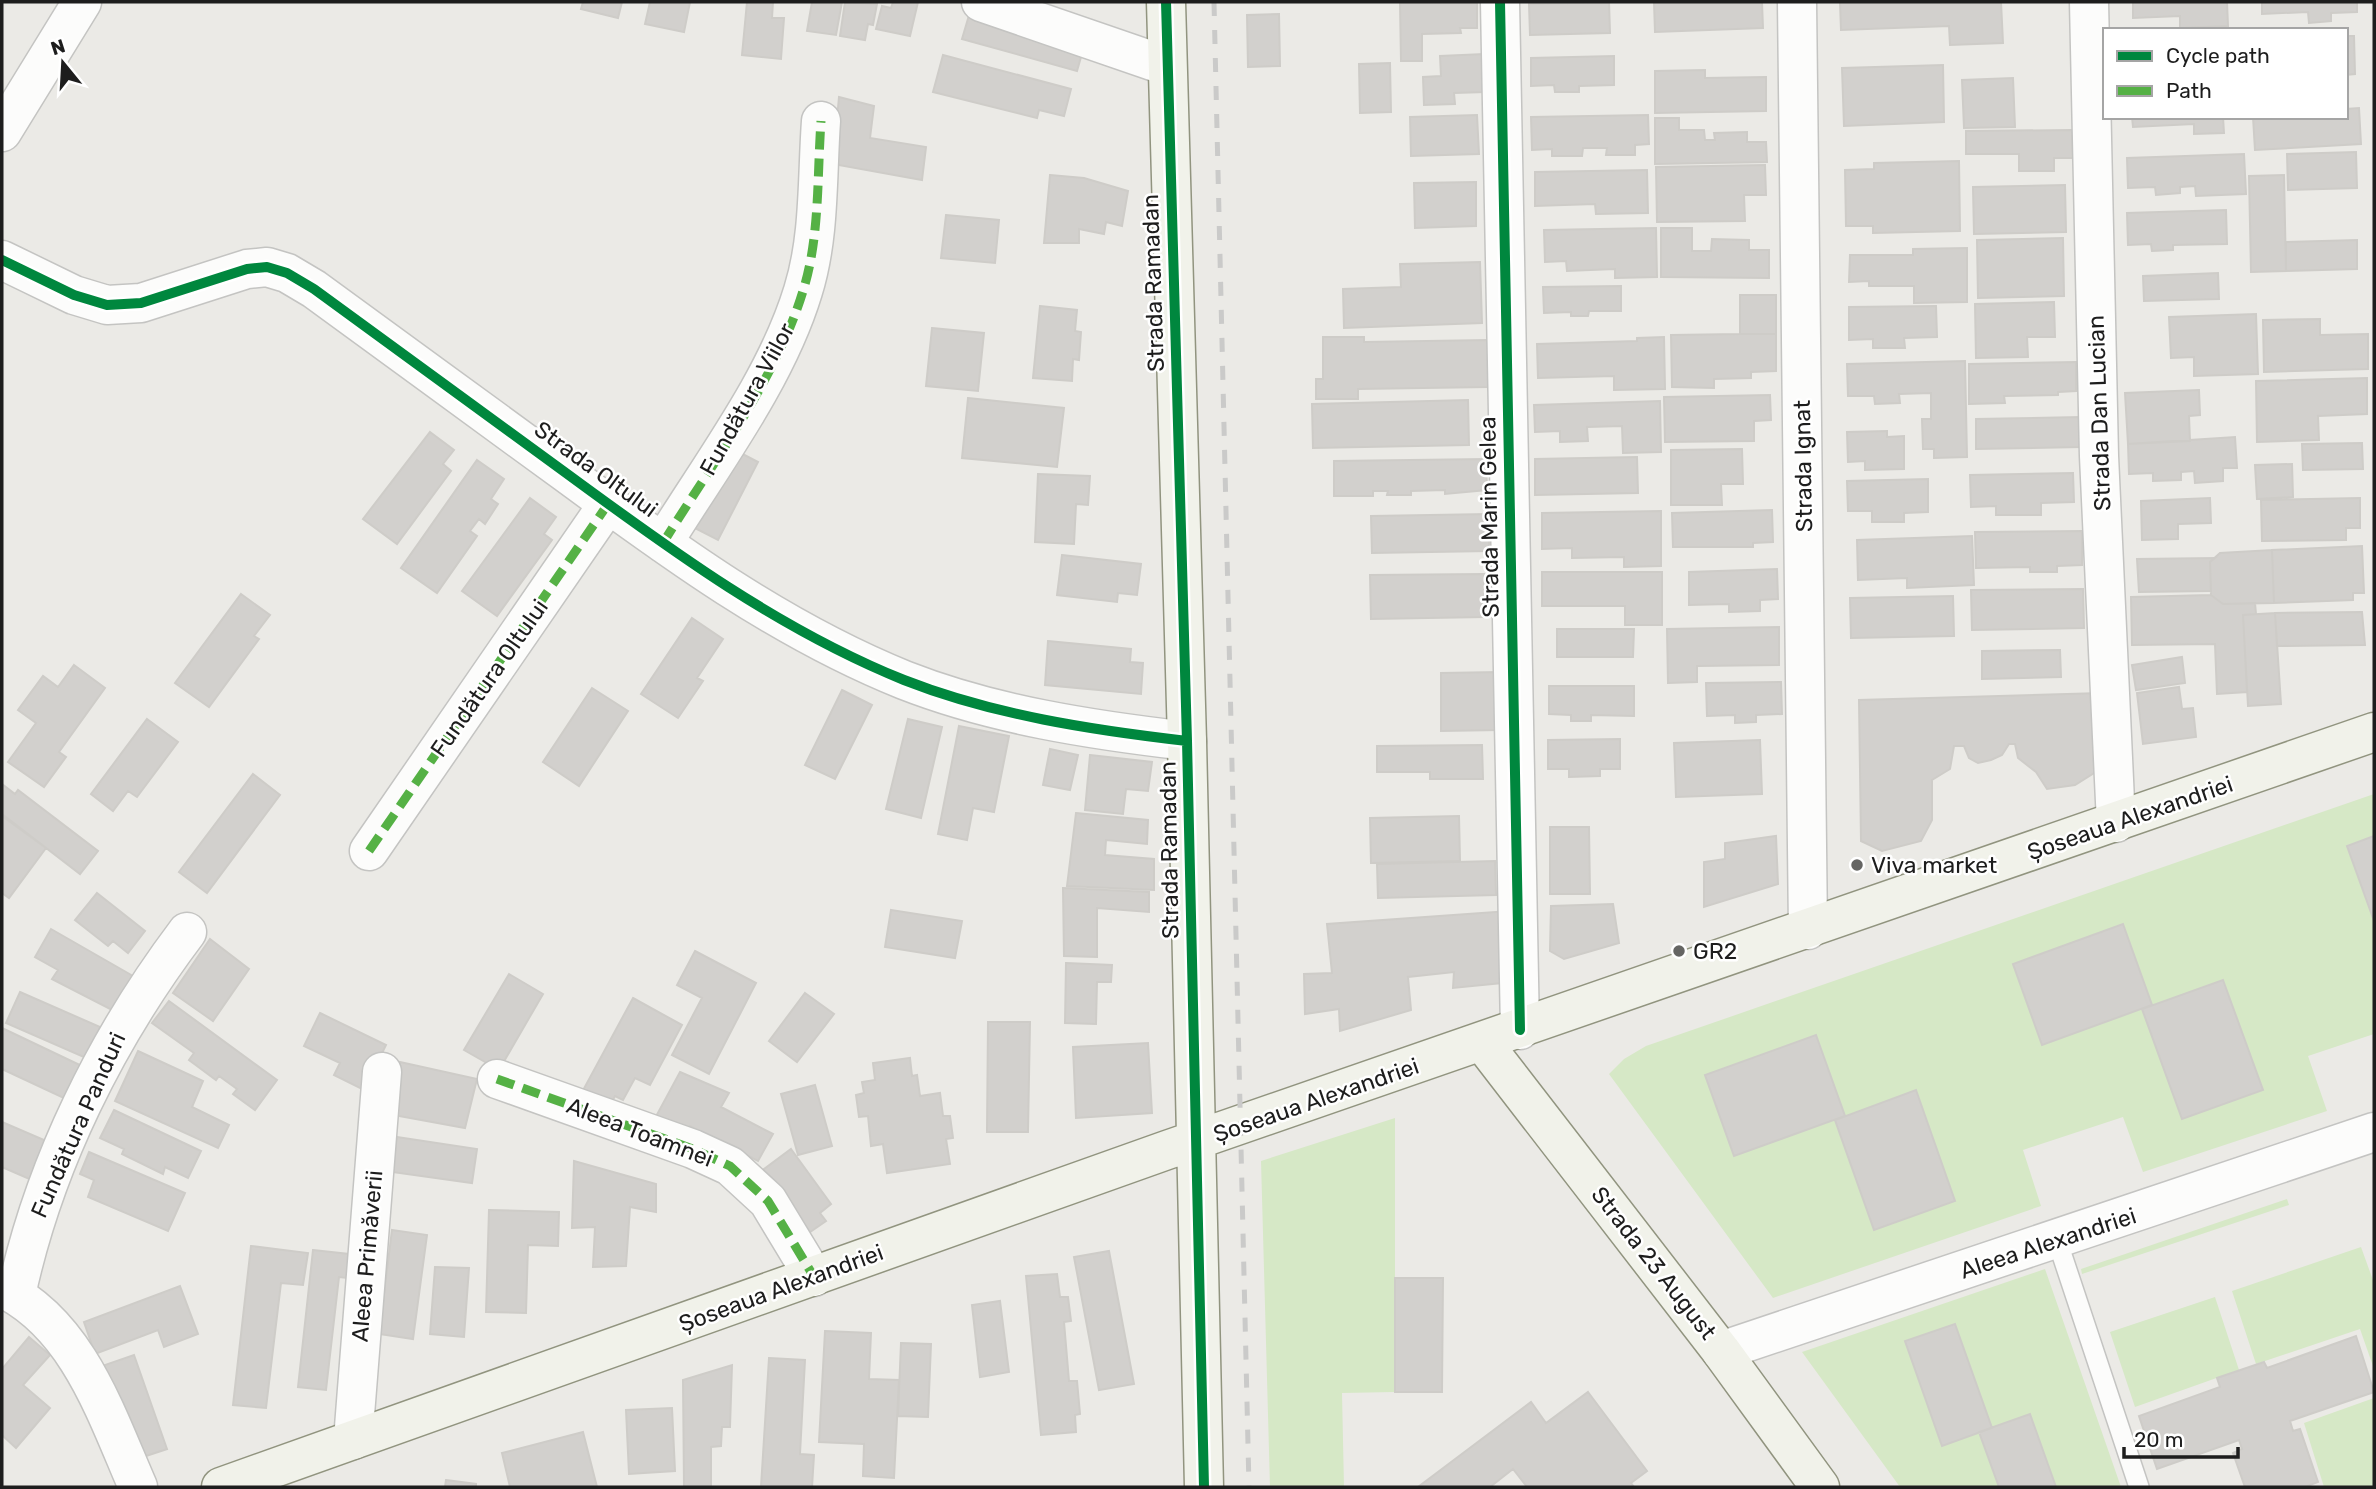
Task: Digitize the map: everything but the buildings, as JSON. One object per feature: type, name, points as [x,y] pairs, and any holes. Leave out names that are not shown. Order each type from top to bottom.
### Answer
[{"type":"main road","name":"Strada Ramadan","points":[[1166,2],[1204,1487]]},
{"type":"main road","name":"Șoseaua Alexandriei","points":[[220,1487],[1196,1140],[2116,824],[2374,732]]},
{"type":"main road","name":"Strada 23 August","points":[[1483,1043],[1721,1351],[1820,1487]]},
{"type":"street","points":[[2,132],[82,2]]},
{"type":"street","points":[[981,2],[1167,66]]},
{"type":"street","name":"Strada Marin Gelea","points":[[1500,2],[1520,1030]]},
{"type":"street","name":"Strada Ignat","points":[[1797,2],[1808,930]]},
{"type":"street","name":"Strada Dan Lucian","points":[[2089,2],[2099,456],[2116,824]]},
{"type":"street","name":"Fundătura Viilor","points":[[663,544],[786,338],[804,290],[810,261],[821,121]]},
{"type":"street","name":"Strada Oltului","points":[[2,260],[74,295],[107,305],[141,303],[247,269],[267,267],[286,273],[314,289],[663,544],[758,606],[905,680],[1010,712],[1187,741]]},
{"type":"street","name":"Fundătura Oltului","points":[[369,851],[608,504]]},
{"type":"street","name":"Fundătura Panduri","points":[[9,1291],[29,1236],[104,1057],[150,981],[187,932]]},
{"type":"street","name":"Aleea Primăverii","points":[[353,1440],[382,1072]]},
{"type":"street","name":"Aleea Toamnei","points":[[497,1079],[693,1149],[730,1166],[768,1201],[814,1276]]},
{"type":"street","name":"Aleea Alexandriei","points":[[1721,1351],[2374,1133]]},
{"type":"street","points":[[9,1291],[47,1318],[78,1359],[138,1487]]},
{"type":"lane","points":[[2057,1240],[2139,1487]]},
{"type":"green space","points":[[2374,794],[2374,836],[2347,846],[2374,921],[2374,1034],[2308,1056],[2327,1111],[2143,1172],[2123,1117],[2023,1150],[2041,1206],[1773,1298],[1609,1074],[1624,1059],[1646,1046]],"holes":[[[2123,925],[2152,1005],[2223,981],[2263,1090],[2182,1119],[2142,1009],[2042,1045],[2013,965]],[[1916,1091],[1955,1201],[1874,1230],[1835,1120],[1734,1156]]]},
{"type":"green space","points":[[1395,1118],[1395,1392],[1342,1393],[1344,1487],[1270,1487],[1261,1161]]},
{"type":"green space","points":[[2287,1199],[2289,1205],[2082,1274],[2081,1269]]},
{"type":"green space","points":[[2361,1247],[2374,1283],[2374,1369],[2360,1329],[2256,1364],[2232,1291]]},
{"type":"green space","points":[[2045,1269],[2121,1487],[2056,1487],[2030,1415],[1992,1428],[1955,1324],[1905,1342],[1942,1445],[1979,1432],[1999,1487],[1900,1487],[1802,1352]]},
{"type":"green space","points":[[2215,1297],[2239,1370],[2135,1407],[2110,1332]]},
{"type":"green space","points":[[2374,1398],[2374,1487],[2324,1487],[2304,1423]]},
{"type":"railway","points":[[1214,2],[1249,1487]]},
{"type":"marked path","points":[[663,543],[741,421],[791,324],[803,291],[812,250],[821,121]]},
{"type":"marked path","points":[[369,851],[608,504]]},
{"type":"marked path","points":[[497,1079],[693,1149],[730,1166],[768,1201],[814,1277]]},
{"type":"cycle path","points":[[1166,2],[1204,1487]]},
{"type":"cycle path","points":[[1500,2],[1520,1030]]},
{"type":"cycle path","points":[[2,260],[74,295],[107,305],[141,303],[247,269],[267,267],[287,273],[314,289],[687,560],[814,638],[904,680],[972,703],[1043,720],[1187,741]]},
{"type":"place","name":"Viva market","points":[[1857,865]]},
{"type":"place","name":"GR2","points":[[1679,951]]}]
